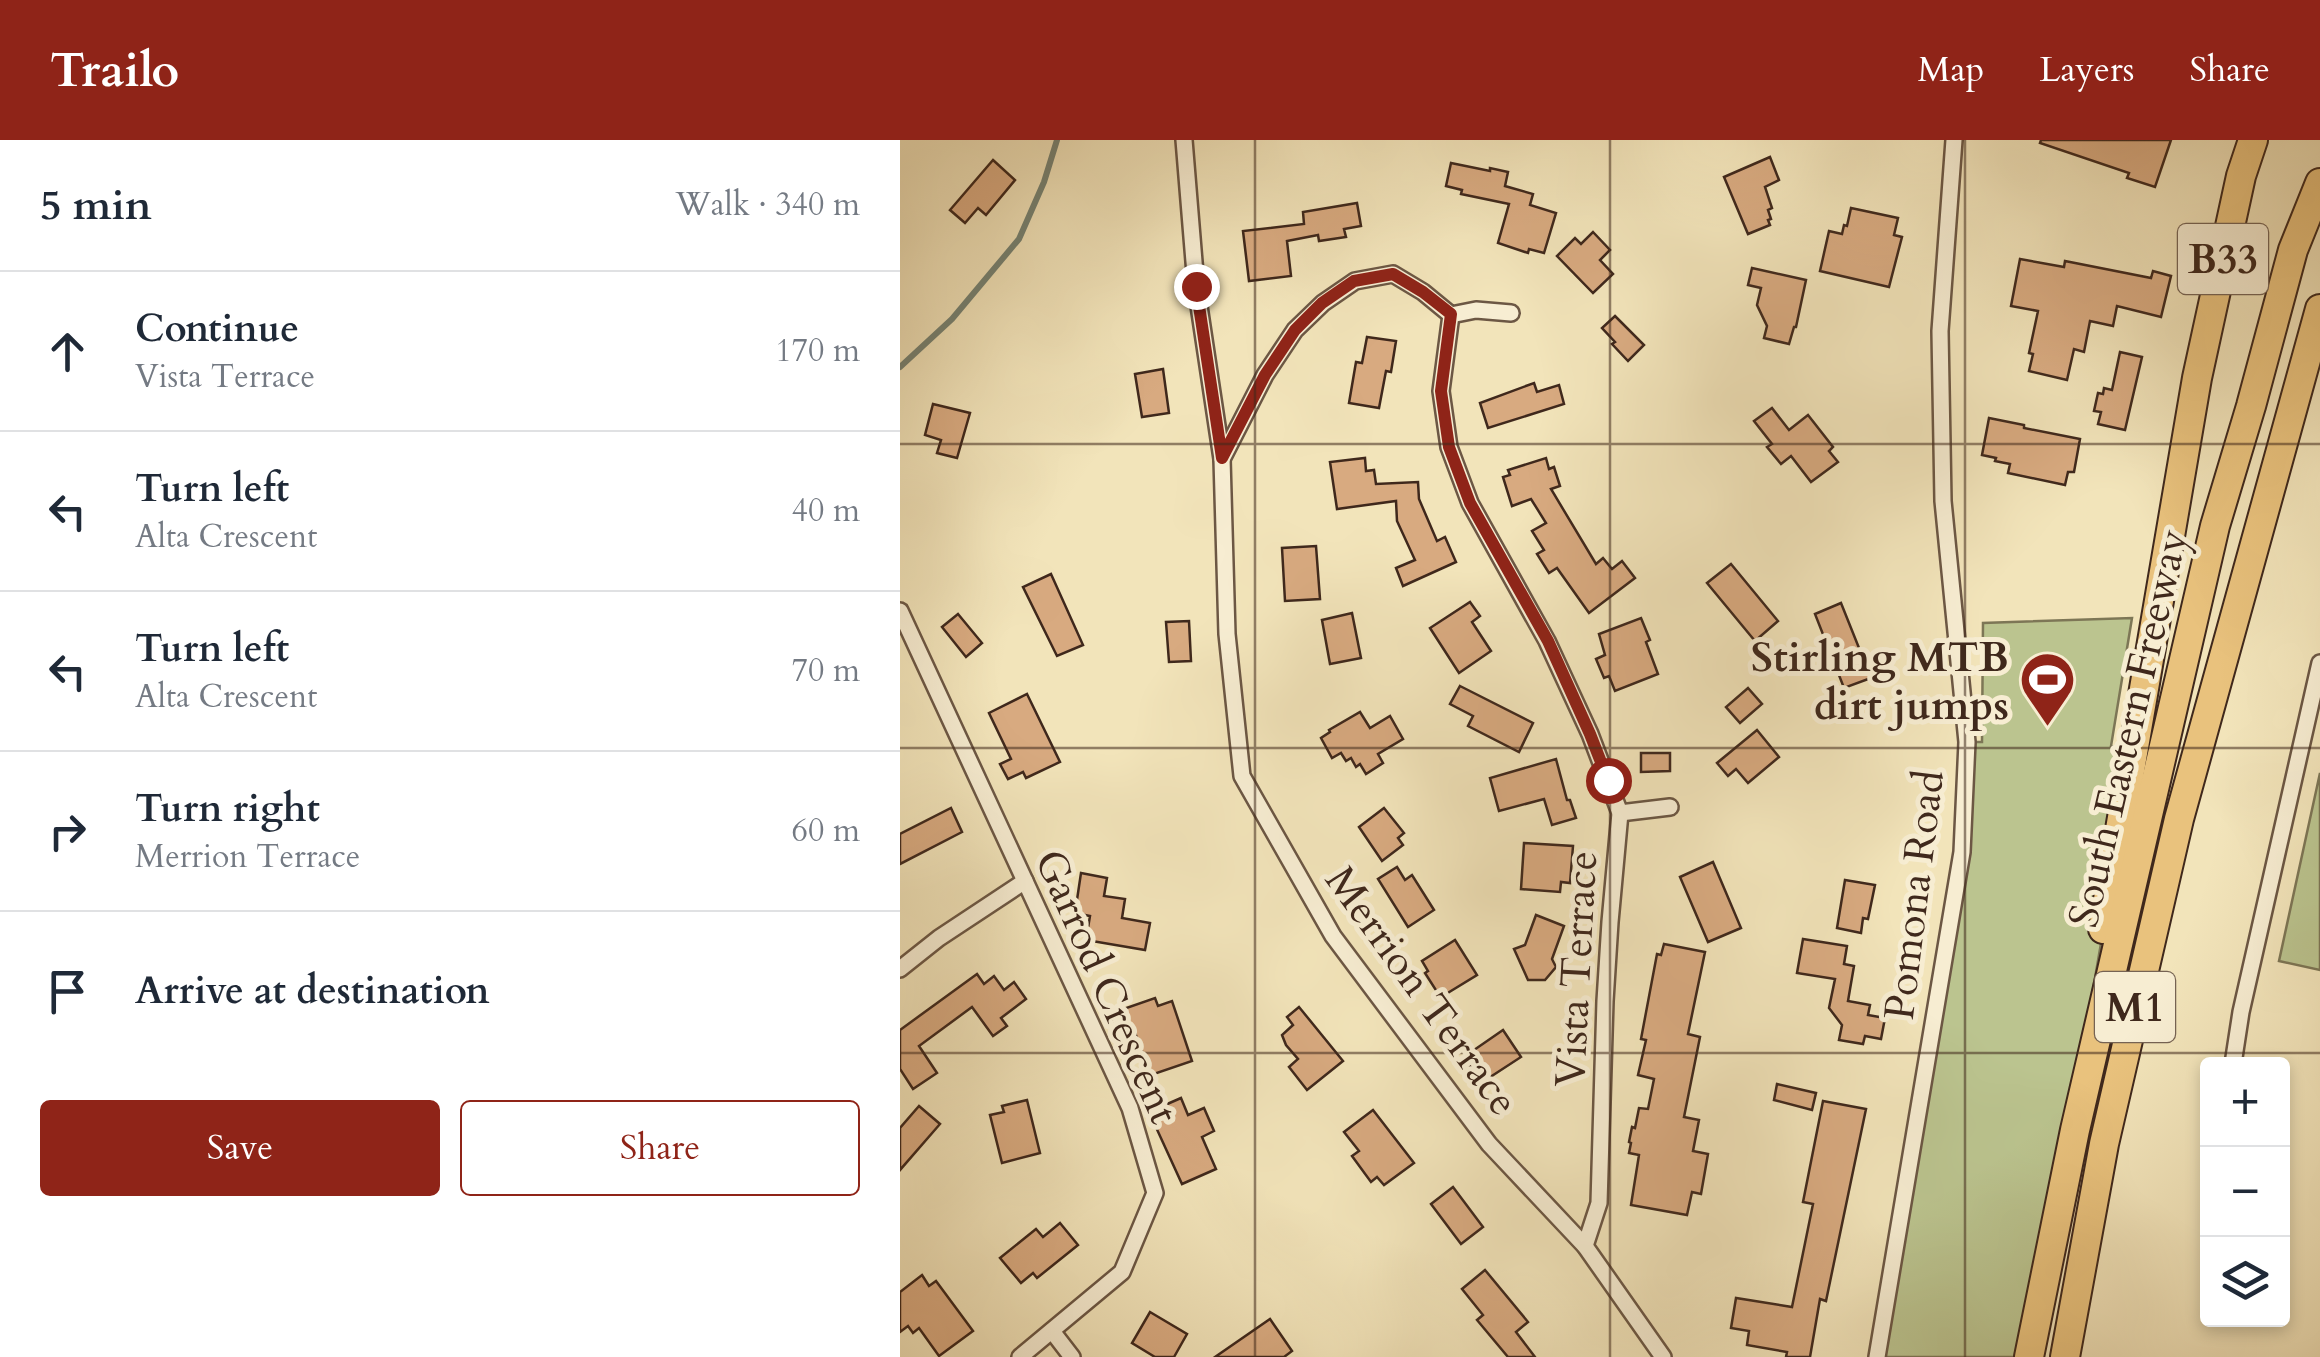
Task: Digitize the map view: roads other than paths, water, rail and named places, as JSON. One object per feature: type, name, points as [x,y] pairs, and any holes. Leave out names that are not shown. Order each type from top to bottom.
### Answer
[{"type":"highway","name":"B33","points":[[2075,1130],[2084,1032],[2197,378],[2253,140]]},
{"type":"highway","name":"South Eastern Freeway","points":[[2029,1357],[2075,1130],[2215,526],[2293,250],[2320,183]]},
{"type":"highway","name":"South Eastern Freeway","points":[[2064,1357],[2104,1144],[2179,819],[2320,309]]},
{"type":"street","name":"Merrion Terrace","points":[[1184,140],[1196,286],[1222,458],[1227,634],[1242,776],[1333,936],[1490,1144],[1586,1246],[1663,1357]]},
{"type":"street","name":"Pomona Road","points":[[1877,1357],[1962,852],[1967,742],[1943,501],[1940,331],[1954,140]]},
{"type":"street","points":[[1222,458],[1265,375],[1295,330],[1322,303],[1354,281],[1393,274],[1451,314],[1476,310],[1511,312]]},
{"type":"street","name":"Vista Terrace","points":[[1451,314],[1441,391],[1449,447],[1470,503],[1548,641],[1590,734],[1620,814],[1606,982],[1599,1202],[1586,1246]]},
{"type":"street","name":"Garrod Crescent","points":[[900,611],[1130,1108],[1155,1193],[1122,1272],[1020,1357]]},
{"type":"street","points":[[2235,1057],[2241,1012],[2320,664]]},
{"type":"street","name":"Vista Terrace","points":[[1620,814],[1670,806]]},
{"type":"street","points":[[900,968],[1025,881]]},
{"type":"street","points":[[1052,1331],[1072,1357]]},
{"type":"waterway","points":[[900,367],[952,319],[1019,239],[1057,140]]},
{"type":"place","name":"Stirling MTB dirt jumps","points":[[2048,729]]}]
